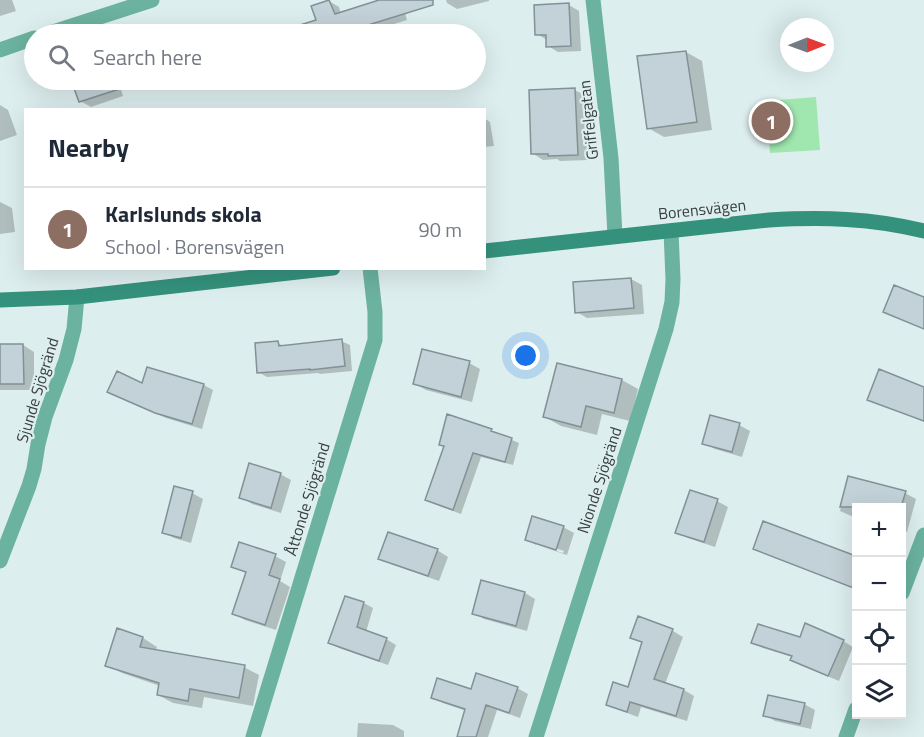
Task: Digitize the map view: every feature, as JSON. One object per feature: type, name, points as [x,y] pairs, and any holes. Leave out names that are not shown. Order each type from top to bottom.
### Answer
[{"type":"street","points":[[78,24],[153,0]]},
{"type":"street","name":"Griffelgatan","points":[[593,0],[611,158],[615,236]]},
{"type":"street","points":[[0,50],[24,42]]},
{"type":"street","name":"Borensvägen","points":[[486,251],[809,217],[848,218],[924,231]]},
{"type":"street","name":"Nionde Sjögränd","points":[[536,737],[666,328],[672,302],[671,231]]},
{"type":"street","points":[[0,300],[77,297],[315,270]]},
{"type":"street","name":"Åttonde Sjögränd","points":[[253,737],[375,340],[375,312],[370,270]]},
{"type":"street","name":"Sjunde Sjögränd","points":[[0,561],[29,486],[45,417],[66,360],[74,329],[77,297]]},
{"type":"street","points":[[906,582],[924,535]]},
{"type":"street","points":[[846,737],[852,719]]},
{"type":"green space","points":[[816,97],[820,150],[770,153],[766,101]]},
{"type":"building","points":[[329,0],[335,14],[379,0],[433,0],[433,5],[371,24],[303,24],[316,20],[311,6]]},
{"type":"building","points":[[569,3],[571,46],[546,47],[546,35],[535,35],[534,5]]},
{"type":"building","points":[[686,51],[697,122],[647,129],[637,56]]},
{"type":"building","points":[[575,88],[578,155],[531,154],[529,90]]},
{"type":"building","points":[[75,90],[116,90],[79,102]]},
{"type":"building","points":[[631,278],[634,308],[575,313],[573,282]]},
{"type":"building","points":[[894,285],[924,297],[924,329],[883,312]]},
{"type":"building","points":[[342,339],[345,366],[257,373],[255,343],[278,341],[279,346]]},
{"type":"building","points":[[0,344],[23,344],[24,384],[0,384]]},
{"type":"building","points":[[422,349],[470,361],[461,397],[413,384]]},
{"type":"building","points":[[557,363],[622,379],[614,413],[586,406],[581,427],[543,417]]},
{"type":"building","points":[[147,367],[204,384],[192,424],[155,413],[107,392],[117,371],[142,383]]},
{"type":"building","points":[[879,369],[924,387],[924,421],[867,400]]},
{"type":"building","points":[[447,414],[512,438],[505,462],[473,453],[453,510],[425,500],[444,446],[439,445]]},
{"type":"building","points":[[710,415],[740,423],[732,452],[702,444]]},
{"type":"building","points":[[249,463],[281,473],[271,508],[239,498]]},
{"type":"building","points":[[848,476],[906,491],[902,503],[852,503],[852,507],[840,507]]},
{"type":"building","points":[[174,486],[193,491],[181,538],[162,533]]},
{"type":"building","points":[[690,490],[718,499],[704,542],[675,533]]},
{"type":"building","points":[[532,516],[564,526],[556,550],[525,540]]},
{"type":"building","points":[[763,521],[852,554],[852,587],[753,549]]},
{"type":"building","points":[[388,532],[438,549],[428,576],[378,559]]},
{"type":"building","points":[[239,542],[276,554],[269,575],[280,579],[265,625],[232,614],[246,572],[231,567]]},
{"type":"building","points":[[481,580],[525,592],[516,626],[472,614]]},
{"type":"building","points":[[345,596],[364,602],[357,627],[387,638],[379,661],[328,643]]},
{"type":"building","points":[[638,616],[673,629],[654,679],[684,689],[676,716],[630,702],[627,712],[606,705],[613,682],[628,687],[642,642],[630,638]]},
{"type":"building","points":[[805,623],[844,640],[828,676],[790,660],[792,656],[751,643],[758,624],[800,637]]},
{"type":"building","points":[[117,628],[143,637],[140,647],[245,665],[239,698],[190,689],[188,701],[157,695],[159,683],[105,666]]},
{"type":"building","points":[[476,673],[518,687],[509,713],[486,705],[476,737],[457,737],[465,709],[431,698],[437,678],[471,689]]},
{"type":"building","points":[[768,695],[805,703],[800,724],[763,716]]},
{"type":"place","name":"Karlslunds skola","points":[[771,121]]}]
